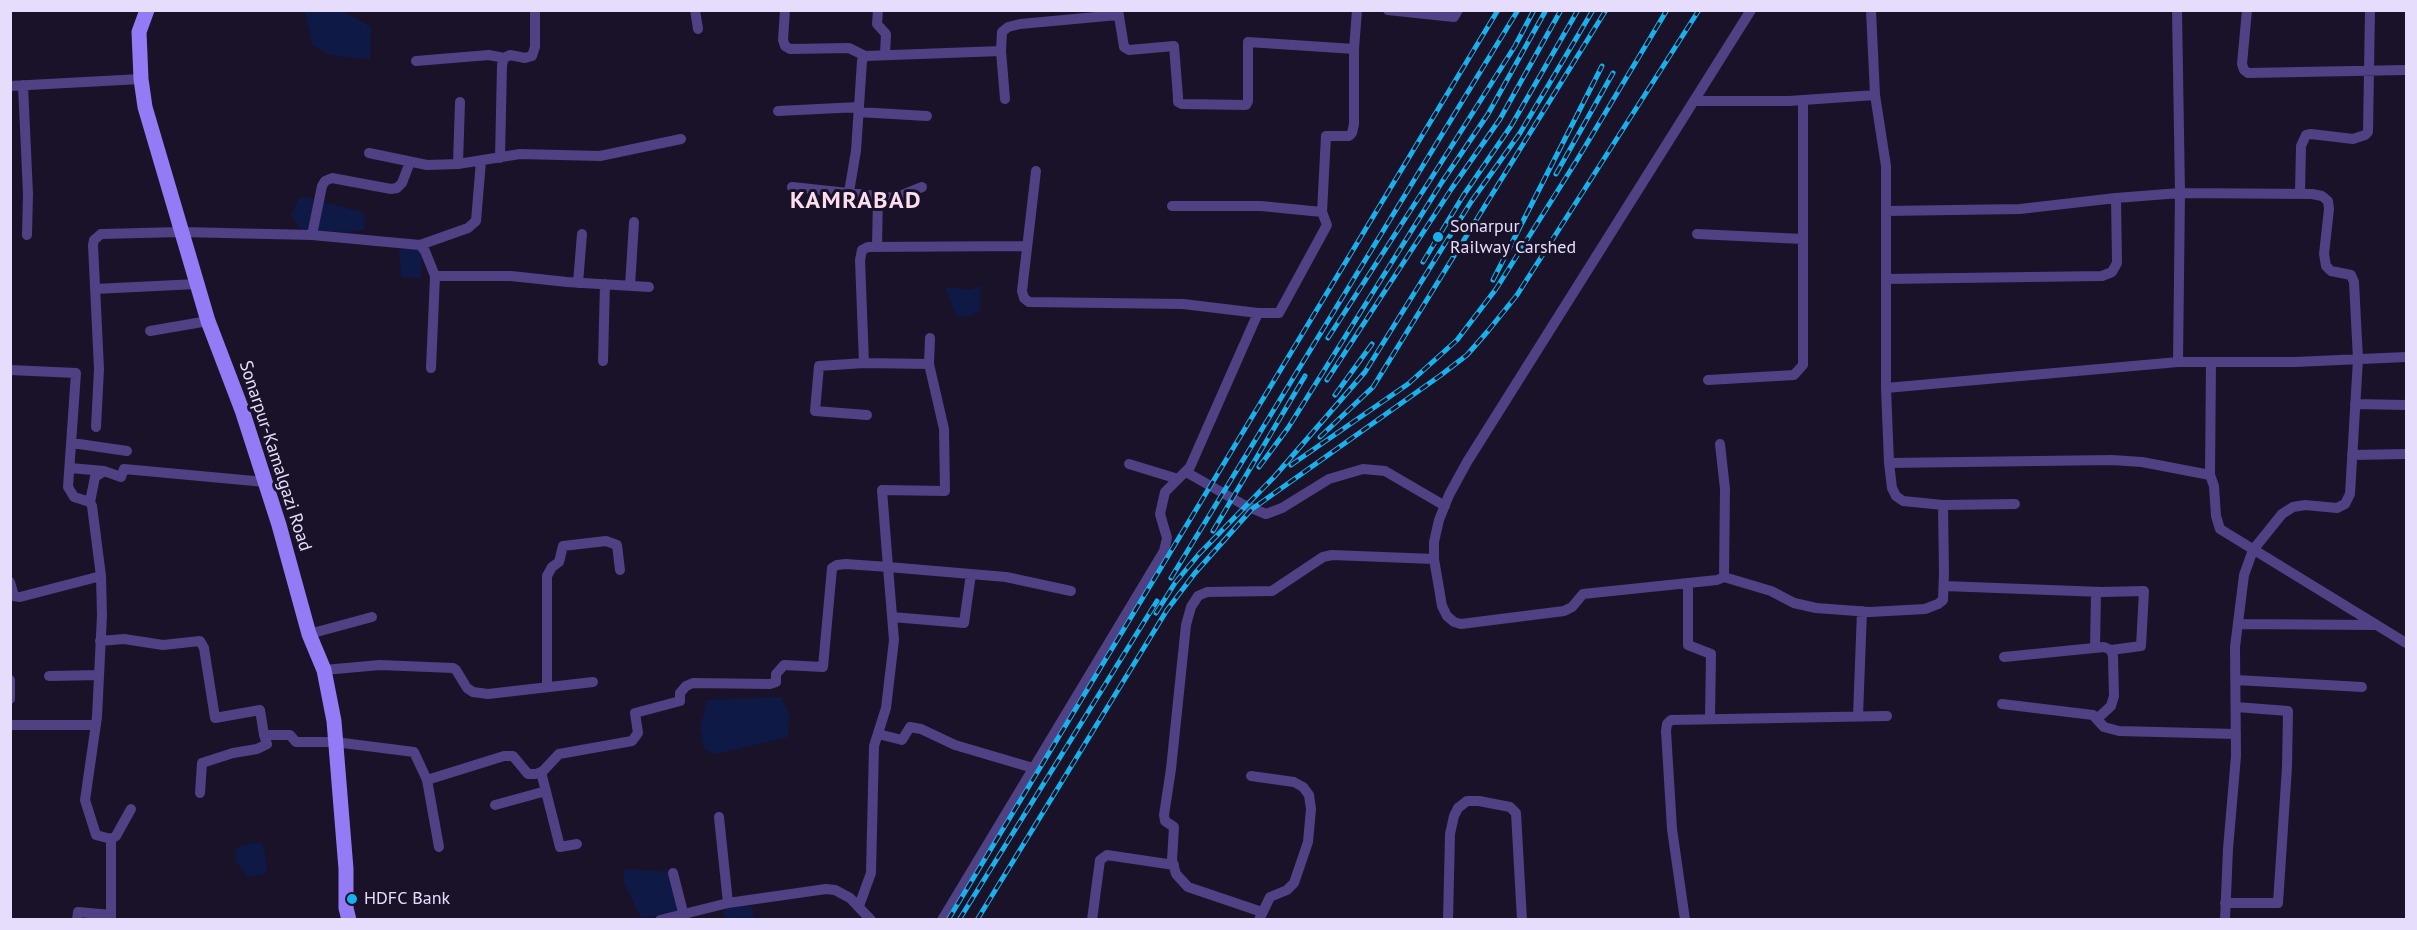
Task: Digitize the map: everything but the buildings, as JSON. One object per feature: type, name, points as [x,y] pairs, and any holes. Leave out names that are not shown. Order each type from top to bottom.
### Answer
[{"type":"main road","name":"Sonarpur-Kamalgazi Road","points":[[147,10],[139,32],[141,79],[146,106],[208,321],[242,410],[309,634],[324,670],[334,721],[346,869],[346,908],[349,920]]},
{"type":"street","points":[[416,61],[489,55],[504,58],[510,55],[525,58],[531,56],[535,47],[535,10]]},
{"type":"street","points":[[695,10],[698,29]]},
{"type":"street","points":[[785,10],[783,40],[785,46],[790,49],[849,48],[865,56],[1001,51]]},
{"type":"street","points":[[878,10],[877,24],[886,34],[885,54]]},
{"type":"street","points":[[1036,171],[1022,291],[1024,298],[1029,302],[1183,304],[1258,313],[1279,313],[1328,225],[1322,212],[1326,136],[1349,136],[1352,133],[1357,10]]},
{"type":"street","points":[[1388,10],[1454,17],[1458,10]]},
{"type":"street","points":[[1751,10],[1467,462],[1445,506],[1434,542],[1434,560],[1442,606],[1447,616],[1461,624],[1564,611],[1572,607],[1583,594],[1724,578],[1771,591],[1794,603],[1816,608],[1862,612],[1932,608],[1943,600],[1943,505]]},
{"type":"street","points":[[1871,10],[1875,95],[1884,142],[1886,388],[1892,488],[1896,496],[1903,501],[1943,505],[2015,504]]},
{"type":"street","points":[[2177,10],[2180,193],[2178,362]]},
{"type":"street","points":[[2247,10],[2242,64],[2248,73],[2406,70]]},
{"type":"street","points":[[2300,193],[2301,146],[2306,135],[2353,139],[2368,132],[2370,10]]},
{"type":"street","points":[[1005,99],[1001,51],[1002,32],[1008,27],[1020,24],[1118,13],[1124,47],[1129,50],[1174,46],[1178,102],[1182,104],[1246,105],[1248,101],[1248,42],[1354,49]]},
{"type":"street","points":[[849,192],[856,151],[862,61],[865,56]]},
{"type":"street","points":[[500,158],[500,77],[504,58]]},
{"type":"street","points":[[10,86],[141,79]]},
{"type":"street","points":[[23,85],[28,194],[27,235]]},
{"type":"street","points":[[1695,101],[1803,100],[1875,95]]},
{"type":"street","points":[[1708,380],[1794,375],[1803,365],[1803,100]]},
{"type":"street","points":[[458,164],[460,102]]},
{"type":"street","points":[[778,111],[859,110],[927,116]]},
{"type":"street","points":[[369,153],[427,165],[458,164],[538,154],[600,156],[681,139]]},
{"type":"street","points":[[420,245],[468,228],[476,221],[481,161]]},
{"type":"street","points":[[312,236],[325,181],[332,178],[391,189],[397,188],[402,183],[410,162]]},
{"type":"street","points":[[792,187],[895,198],[922,187]]},
{"type":"street","points":[[1886,211],[2020,209],[2180,193],[2300,193],[2322,196],[2328,201],[2324,254],[2326,266],[2331,271],[2351,275],[2354,282],[2358,359],[2350,494],[2345,504],[2337,508],[2305,505],[2293,507],[2282,514],[2253,550],[2244,576],[2235,647],[2236,734],[2225,920]]},
{"type":"street","points":[[877,247],[878,196]]},
{"type":"street","points":[[1886,279],[2102,276],[2112,272],[2117,263],[2116,198]]},
{"type":"street","points":[[1172,206],[1262,206],[1322,212]]},
{"type":"street","points":[[630,286],[634,222]]},
{"type":"street","points":[[96,427],[99,369],[93,245],[97,236],[101,234],[181,232],[312,236],[420,245],[425,251],[435,276],[431,368]]},
{"type":"street","points":[[578,283],[582,234]]},
{"type":"street","points":[[1697,234],[1803,239]]},
{"type":"street","points":[[864,363],[860,260],[862,250],[868,247],[1027,246]]},
{"type":"street","points":[[435,276],[511,276],[649,287]]},
{"type":"street","points":[[95,290],[197,284]]},
{"type":"street","points":[[603,361],[605,284]]},
{"type":"street","points":[[942,920],[1164,551],[1167,538],[1160,514],[1165,492],[1182,476],[1258,313]]},
{"type":"street","points":[[150,331],[208,321]]},
{"type":"street","points":[[859,906],[871,873],[874,746],[890,683],[894,640],[882,490],[945,491],[944,429],[929,364],[930,338]]},
{"type":"street","points":[[1886,388],[2178,362],[2295,363],[2406,357]]},
{"type":"street","points":[[2211,362],[2210,475],[2214,486],[2216,516],[2220,529],[2406,643]]},
{"type":"street","points":[[867,416],[815,411],[819,366],[864,363],[929,364]]},
{"type":"street","points":[[10,370],[76,373],[70,493],[74,497],[90,502]]},
{"type":"street","points":[[2355,404],[2406,405]]},
{"type":"street","points":[[72,443],[127,450]]},
{"type":"street","points":[[1720,444],[1725,489],[1724,578]]},
{"type":"street","points":[[2352,454],[2406,454]]},
{"type":"street","points":[[1889,463],[2112,460],[2142,462],[2210,475]]},
{"type":"street","points":[[1129,464],[1182,476],[1266,514],[1282,508],[1329,478],[1363,469],[1385,471],[1445,506]]},
{"type":"street","points":[[70,468],[104,471],[121,477],[124,469],[265,482]]},
{"type":"street","points":[[104,471],[95,477],[90,502],[101,576],[100,641],[96,725],[85,800],[96,835],[111,839],[116,836],[131,809]]},
{"type":"street","points":[[547,687],[547,576],[552,567],[559,562],[562,546],[606,541],[617,545],[620,570]]},
{"type":"street","points":[[1251,776],[1294,782],[1303,787],[1309,795],[1311,809],[1308,842],[1294,883],[1287,890],[1270,897],[1261,916],[1188,886],[1176,874],[1172,860],[1174,826],[1165,821],[1164,815],[1186,625],[1191,607],[1198,596],[1207,592],[1272,591],[1323,557],[1332,555],[1434,560]]},
{"type":"street","points":[[427,780],[504,756],[513,756],[528,774],[541,771],[559,754],[632,741],[638,733],[635,713],[680,701],[680,693],[686,686],[693,683],[770,684],[776,682],[776,674],[784,665],[823,667],[832,568],[837,565],[971,573],[1006,577],[1071,591]]},
{"type":"street","points":[[892,617],[964,623],[971,573]]},
{"type":"street","points":[[10,582],[14,596],[20,597],[101,576]]},
{"type":"street","points":[[1688,583],[1688,645],[1711,654],[1710,718]]},
{"type":"street","points":[[1944,586],[2096,592],[2144,591],[2141,646],[2111,650],[2104,647],[2004,657]]},
{"type":"street","points":[[2095,648],[2096,592]]},
{"type":"street","points":[[1858,716],[1862,612]]},
{"type":"street","points":[[309,634],[372,617]]},
{"type":"street","points":[[2238,624],[2374,625]]},
{"type":"street","points":[[100,641],[124,639],[163,645],[200,641],[204,648],[215,718],[260,710],[267,744],[202,763],[200,793]]},
{"type":"street","points":[[2098,718],[2111,706],[2114,696],[2111,650]]},
{"type":"street","points":[[324,670],[380,665],[438,666],[456,670],[472,692],[488,694],[593,682]]},
{"type":"street","points":[[49,676],[99,675]]},
{"type":"street","points":[[10,680],[10,699]]},
{"type":"street","points":[[2236,680],[2362,687]]},
{"type":"street","points":[[2002,704],[2093,715],[2104,727],[2120,731],[2236,734]]},
{"type":"street","points":[[2225,903],[2278,903],[2287,767],[2288,711],[2236,707]]},
{"type":"street","points":[[1685,920],[1672,829],[1667,724],[1671,720],[1710,718],[1887,716]]},
{"type":"street","points":[[10,725],[96,725]]},
{"type":"street","points":[[878,734],[902,740],[910,727],[921,729],[955,745],[1033,768]]},
{"type":"street","points":[[264,735],[290,735],[296,742],[335,741],[414,752],[427,780],[439,847]]},
{"type":"street","points":[[541,771],[560,848],[577,844]]},
{"type":"street","points":[[495,805],[546,791]]},
{"type":"street","points":[[1448,920],[1450,834],[1454,816],[1458,807],[1467,801],[1479,801],[1510,807],[1516,813],[1522,920]]},
{"type":"street","points":[[719,817],[728,903]]},
{"type":"street","points":[[77,920],[78,912],[111,917],[111,839]]},
{"type":"street","points":[[1092,920],[1100,860],[1107,855],[1174,865]]},
{"type":"street","points":[[673,873],[685,917]]},
{"type":"street","points":[[660,920],[685,917],[728,903],[826,889],[835,890],[850,898],[871,920]]},
{"type":"water","points":[[305,11],[343,11],[371,27],[370,60],[330,55],[312,44]]},
{"type":"water","points":[[299,198],[308,198],[365,213],[364,230],[346,232],[301,230],[291,215]]},
{"type":"water","points":[[414,247],[422,254],[421,278],[401,277],[399,249]]},
{"type":"water","points":[[981,285],[980,311],[967,317],[956,315],[945,287],[971,290]]},
{"type":"water","points":[[781,697],[789,714],[788,737],[716,754],[704,749],[700,729],[707,700]]},
{"type":"water","points":[[261,842],[265,853],[267,873],[247,876],[236,862],[235,849]]},
{"type":"water","points":[[625,869],[676,872],[680,911],[641,918],[623,881]]},
{"type":"water","points":[[730,905],[752,907],[754,919],[726,919],[723,911]]},
{"type":"railway","points":[[948,920],[1498,10]]},
{"type":"railway","points":[[1171,578],[1518,10]]},
{"type":"railway","points":[[1328,338],[1515,46],[1534,10]]},
{"type":"railway","points":[[1259,467],[1288,428],[1442,182],[1488,114],[1546,10]]},
{"type":"railway","points":[[1327,380],[1452,188],[1500,119],[1561,10]]},
{"type":"railway","points":[[1423,262],[1463,196],[1511,126],[1578,10]]},
{"type":"railway","points":[[1156,613],[1175,583],[1199,554],[1274,477],[1365,372],[1471,202],[1520,133],[1593,10]]},
{"type":"railway","points":[[1320,437],[1373,387],[1606,10]]},
{"type":"railway","points":[[1291,465],[1408,384],[1457,340],[1496,289],[1667,10]]},
{"type":"railway","points":[[977,920],[1167,610],[1195,573],[1252,509],[1467,355],[1517,295],[1699,10]]},
{"type":"railway","points":[[1493,280],[1602,66]]},
{"type":"railway","points":[[1556,174],[1613,73]]},
{"type":"railway","points":[[1335,395],[1372,344]]},
{"type":"railway","points":[[1213,531],[1305,376]]},
{"type":"railway","points":[[959,920],[1157,601]]},
{"type":"place","name":"Sonarpur Railway Carshed","points":[[1438,237]]},
{"type":"place","name":"HDFC Bank","points":[[352,899]]},
{"type":"district","name":"KAMRABAD","points":[[856,201]]}]
